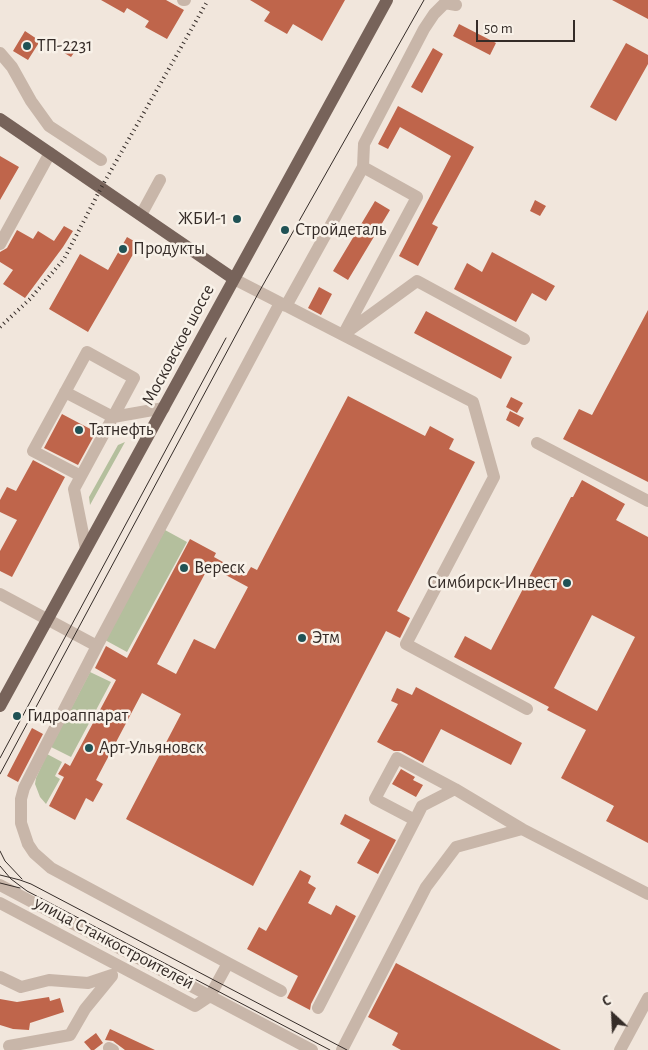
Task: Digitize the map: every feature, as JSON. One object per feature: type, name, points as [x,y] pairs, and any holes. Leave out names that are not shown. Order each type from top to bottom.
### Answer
[{"type":"main road","name":"Московское шоссе","points":[[0,706],[387,0]]},
{"type":"main road","points":[[0,119],[234,279]]},
{"type":"street","points":[[281,990],[51,868],[37,857],[28,844],[20,812],[24,788],[97,646],[283,304],[363,167],[364,144],[424,29],[434,14],[445,3],[456,5]]},
{"type":"street","points":[[0,53],[12,67],[49,126],[101,160]]},
{"type":"street","points":[[0,244],[50,153]]},
{"type":"street","points":[[343,335],[417,197],[363,167]]},
{"type":"street","points":[[141,215],[160,180]]},
{"type":"street","points":[[234,279],[473,402],[494,477],[406,644],[526,709]]},
{"type":"street","points":[[343,335],[417,281],[524,339]]},
{"type":"street","points":[[81,476],[33,451],[87,352],[134,378],[74,489],[86,548]]},
{"type":"street","points":[[65,392],[113,417],[164,408]]},
{"type":"street","points":[[537,443],[648,501]]},
{"type":"street","points":[[0,594],[97,646]]},
{"type":"street","points":[[415,820],[375,799],[397,758],[522,828],[648,894]]},
{"type":"street","points":[[318,1008],[422,806],[455,789]]},
{"type":"street","points":[[342,1050],[426,887],[456,847],[522,828]]},
{"type":"street","name":"улица Станкостроителей","points":[[0,885],[312,1050]]},
{"type":"street","name":"улица Станкостроителей","points":[[0,903],[115,971],[195,1006],[210,996]]},
{"type":"street","points":[[210,996],[228,963]]},
{"type":"street","points":[[0,977],[21,987],[49,980],[88,983],[115,971]]},
{"type":"street","points":[[9,1046],[70,1035],[84,1009],[115,971]]},
{"type":"street","points":[[620,1050],[648,998]]},
{"type":"green space","points":[[125,442],[90,505],[89,497],[118,445]]},
{"type":"green space","points":[[165,530],[187,542],[127,652],[105,640]]},
{"type":"green space","points":[[90,672],[111,682],[71,757],[51,747]]},
{"type":"green space","points":[[47,754],[62,762],[55,776],[60,779],[46,804],[40,797],[35,784]]},
{"type":"building","points":[[101,0],[166,0],[184,10],[167,39],[145,27],[149,21],[127,8],[124,13]]},
{"type":"building","points":[[250,0],[345,0],[322,41],[293,24],[287,34],[264,21],[270,12]]},
{"type":"building","points":[[612,0],[648,0],[648,19]]},
{"type":"building","points":[[459,24],[496,43],[490,55],[453,36]]},
{"type":"building","name":"ТП-2231","points":[[25,31],[40,41],[28,60],[13,51]]},
{"type":"building","points":[[68,41],[78,47],[71,57],[61,51]]},
{"type":"building","points":[[626,43],[648,55],[648,64],[616,121],[590,107]]},
{"type":"building","points":[[433,48],[443,54],[422,93],[411,87]]},
{"type":"building","points":[[398,106],[474,147],[432,224],[438,227],[418,266],[399,256],[451,156],[400,127],[388,149],[378,144]]},
{"type":"building","points":[[0,156],[19,167],[0,200]]},
{"type":"building","points":[[535,200],[546,206],[540,216],[530,211]]},
{"type":"building","points":[[375,201],[390,210],[348,280],[333,271]]},
{"type":"building","points":[[64,226],[73,231],[25,298],[3,284],[13,270],[0,262],[0,252],[7,248],[17,230],[33,239],[38,231],[54,241]]},
{"type":"building","points":[[127,237],[139,244],[88,332],[49,309],[80,254],[108,270]]},
{"type":"building","points":[[492,252],[555,286],[546,301],[532,293],[516,322],[454,289],[467,263],[482,272]]},
{"type":"building","points":[[319,287],[332,294],[321,315],[308,308]]},
{"type":"building","points":[[648,310],[648,482],[563,439],[579,409],[592,415]]},
{"type":"building","points":[[426,311],[512,357],[501,379],[414,333]]},
{"type":"building","name":"Этм","points":[[348,396],[425,436],[430,426],[454,439],[449,449],[475,462],[397,611],[410,618],[400,638],[386,631],[253,886],[126,819],[181,714],[142,693],[96,780],[103,784],[93,802],[86,798],[75,820],[49,806],[64,777],[58,774],[65,763],[70,766],[116,680],[95,668],[106,646],[127,658],[190,539],[216,553],[214,557],[246,575],[251,567],[257,570]],"holes":[[[209,566],[248,587],[215,649],[194,639],[176,674],[157,664]]]},
{"type":"building","points":[[511,397],[523,403],[517,413],[506,407]]},
{"type":"building","points":[[510,411],[524,418],[519,427],[506,420]]},
{"type":"building","points":[[62,414],[96,432],[78,465],[44,448]]},
{"type":"building","points":[[33,460],[65,477],[12,577],[0,571],[0,551],[17,520],[0,512],[0,500],[7,487],[16,491]]},
{"type":"building","points":[[582,480],[625,504],[616,520],[648,537],[648,843],[606,821],[614,806],[561,778],[586,730],[547,710],[549,707],[454,657],[465,636],[491,650],[571,497],[573,497]],"holes":[[[592,615],[635,637],[597,711],[554,688]]]},
{"type":"building","points":[[416,687],[522,743],[511,765],[441,729],[423,763],[401,751],[394,751],[377,742],[398,704],[391,701],[397,688],[412,695]]},
{"type":"building","points":[[32,728],[43,734],[18,782],[7,776]]},
{"type":"building","points":[[401,769],[415,777],[413,780],[423,785],[416,797],[392,784]]},
{"type":"building","points":[[345,814],[396,840],[378,874],[357,863],[370,840],[340,824]]},
{"type":"building","points":[[300,870],[311,876],[308,883],[316,888],[308,903],[331,915],[336,905],[356,916],[311,1004],[310,1010],[287,998],[298,976],[247,949],[259,927],[266,931]]},
{"type":"building","points":[[396,963],[561,1050],[401,1050],[392,1045],[398,1033],[368,1017]]},
{"type":"building","points":[[49,997],[50,1001],[60,998],[64,1012],[30,1023],[29,1030],[13,1029],[0,1025],[0,999],[17,1002]]},
{"type":"building","points":[[110,1029],[155,1050],[125,1050],[113,1041],[105,1040]]},
{"type":"building","points":[[96,1033],[103,1043],[94,1050],[91,1050],[84,1042]]},
{"type":"tram line","points":[[0,774],[259,292],[424,0]]},
{"type":"tram line","points":[[0,758],[226,338]]},
{"type":"tram line","points":[[0,851],[5,861],[22,879]]},
{"type":"tram line","points":[[0,866],[11,879],[27,891],[330,1050]]},
{"type":"tram line","points":[[0,875],[31,884],[347,1050]]},
{"type":"tram line","points":[[0,883],[20,888]]},
{"type":"railway","points":[[0,327],[30,299],[64,259],[101,188],[208,0]]},
{"type":"place","name":"ТП-2231","points":[[27,46]]},
{"type":"place","name":"ЖБИ-1","points":[[237,219]]},
{"type":"place","name":"Стройдеталь","points":[[285,230]]},
{"type":"place","name":"Продукты","points":[[123,249]]},
{"type":"place","name":"Татнефть","points":[[79,430]]},
{"type":"place","name":"Вереск","points":[[184,568]]},
{"type":"place","name":"Симбирск-Инвест","points":[[567,583]]},
{"type":"place","name":"Этм","points":[[302,638]]},
{"type":"place","name":"Гидроаппарат","points":[[17,716]]},
{"type":"place","name":"Арт-Ульяновск","points":[[89,748]]}]
